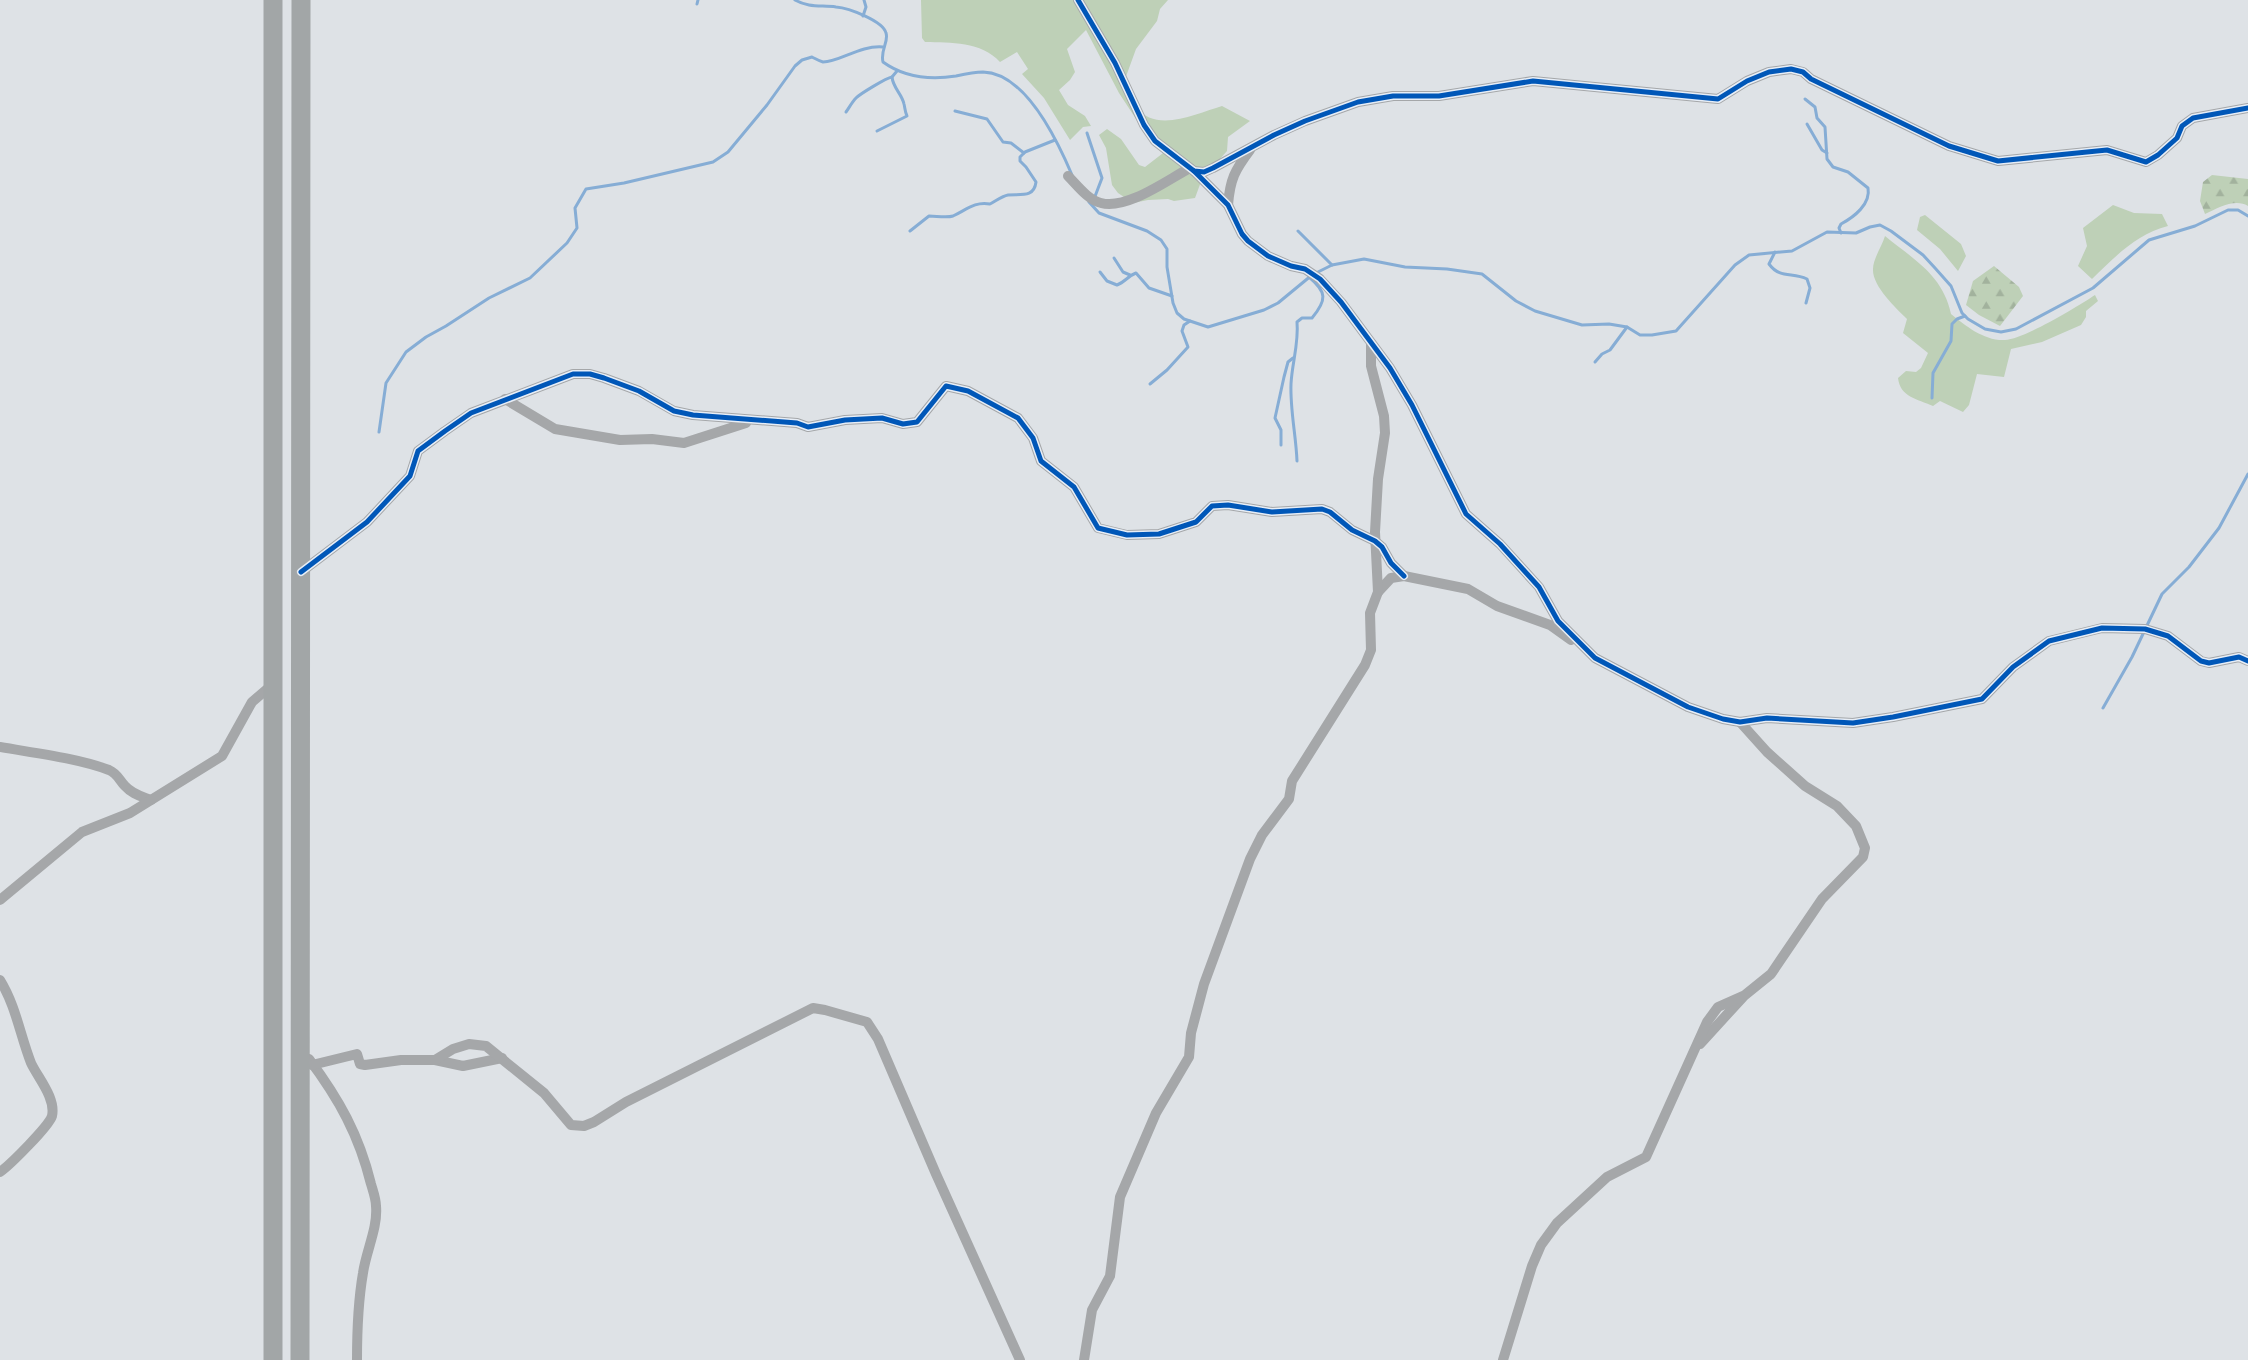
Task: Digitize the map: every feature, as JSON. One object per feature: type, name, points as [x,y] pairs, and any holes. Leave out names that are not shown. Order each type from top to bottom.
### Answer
[{"type":"highway","points":[[272,0],[273,1360]]},
{"type":"highway","points":[[300,1360],[302,0]]},
{"type":"street","points":[[1078,0],[1115,63],[1144,125],[1155,141],[1192,169],[1228,205],[1242,234],[1248,241],[1268,256],[1305,269],[1320,280],[1340,302],[1390,368],[1412,405],[1466,514],[1500,544],[1540,587],[1558,621],[1595,658]]},
{"type":"street","points":[[1068,176],[1089,197],[1100,204],[1117,204],[1192,169],[1204,172],[1305,121],[1358,102],[1393,96],[1439,96],[1533,81],[1718,99],[1769,72],[1791,69],[1803,72],[1811,79],[1949,146],[1998,161],[2107,150],[2146,162],[2177,138],[2182,126],[2193,118],[2248,108]]},
{"type":"street","points":[[1228,205],[1230,183],[1235,170],[1253,147]]},
{"type":"street","points":[[1371,343],[1371,366],[1384,416],[1385,433],[1378,479],[1375,541],[1378,592]]},
{"type":"street","points":[[301,572],[367,522],[410,476],[418,451],[472,413],[573,374],[590,374],[639,391],[674,411],[693,415],[751,421],[797,423],[808,427],[845,420],[882,418],[904,424],[917,422],[946,386],[968,392],[1018,418],[1033,438],[1041,461],[1074,487],[1098,528],[1127,535],[1159,534],[1196,522],[1212,506],[1228,505],[1272,512],[1322,509],[1330,512],[1352,530],[1375,541],[1382,547],[1391,563],[1404,576]]},
{"type":"street","points":[[505,399],[555,429],[620,440],[652,439],[684,444],[751,421]]},
{"type":"street","points":[[1084,1360],[1092,1310],[1110,1276],[1120,1197],[1156,1113],[1189,1057],[1191,1032],[1204,984],[1250,860],[1262,835],[1286,804],[1292,781],[1366,665],[1370,650],[1370,613],[1378,592],[1391,578],[1404,576],[1468,589],[1497,606],[1550,625],[1595,658],[1688,707],[1740,722],[1768,718],[1853,722],[1893,717],[1982,699],[2013,667],[2049,641],[2102,628],[2145,629],[2168,636],[2200,661],[2209,664],[2239,657],[2248,661]]},
{"type":"street","points":[[0,900],[82,832],[122,818],[222,756],[252,702],[272,684]]},
{"type":"street","points":[[1503,1360],[1532,1266],[1541,1245],[1557,1223],[1608,1177],[1646,1157],[1707,1022],[1718,1007],[1745,995],[1771,974],[1822,899],[1863,857],[1866,848],[1856,826],[1837,806],[1805,786],[1767,752],[1740,722]]},
{"type":"street","points":[[0,747],[57,757],[109,770],[118,775],[123,785],[134,794],[151,800]]},
{"type":"street","points":[[0,980],[16,1014],[31,1063],[51,1103],[52,1116],[38,1136],[0,1172]]},
{"type":"street","points":[[435,1060],[453,1049],[469,1044],[486,1046],[544,1093],[571,1125],[584,1126],[626,1102],[813,1008],[867,1022],[878,1039],[936,1174],[1020,1360]]},
{"type":"street","points":[[301,1049],[347,1116],[368,1170],[376,1207],[374,1230],[360,1291],[357,1360]]},
{"type":"street","points":[[312,1064],[357,1054],[360,1064],[365,1065],[402,1060],[435,1060],[463,1066],[502,1058]]},
{"type":"green space","points":[[921,0],[1168,0],[1160,9],[1157,21],[1136,49],[1124,82],[1136,107],[1144,115],[1154,119],[1166,120],[1190,117],[1222,106],[1250,121],[1228,137],[1227,151],[1202,179],[1195,198],[1174,201],[1168,199],[1148,200],[1133,203],[1118,193],[1112,185],[1106,148],[1099,135],[1107,129],[1121,139],[1139,165],[1145,167],[1167,150],[1136,119],[1119,93],[1086,30],[1067,49],[1075,72],[1070,80],[1059,90],[1068,105],[1085,116],[1091,126],[1083,127],[1070,140],[1044,98],[1022,74],[1028,69],[1017,52],[1000,62],[984,50],[965,44],[925,42],[922,38]]},
{"type":"green space","points":[[2212,175],[2248,179],[2248,206],[2232,203],[2205,214],[2200,201],[2203,182]]},
{"type":"green space","points":[[2113,205],[2134,213],[2162,214],[2168,226],[2136,240],[2092,279],[2078,266],[2087,246],[2083,228]]},
{"type":"green space","points":[[1925,215],[1961,244],[1966,256],[1958,271],[1940,249],[1917,230],[1920,217]]},
{"type":"green space","points":[[1885,236],[1926,269],[1934,278],[1947,300],[1951,314],[1976,332],[1990,338],[2005,340],[2014,338],[2050,322],[2095,295],[2098,301],[2086,311],[2086,317],[2081,325],[2042,342],[2011,349],[2004,377],[1977,374],[1969,405],[1963,412],[1940,401],[1933,406],[1910,396],[1899,384],[1898,378],[1906,371],[1916,372],[1921,368],[1928,353],[1903,333],[1907,319],[1885,296],[1876,282],[1873,269],[1874,261]]},
{"type":"green space","points":[[1994,266],[2019,287],[2023,296],[2000,326],[1979,315],[1966,305],[1973,281]]},
{"type":"waterway","points":[[697,4],[698,0]]},
{"type":"waterway","points":[[795,0],[810,5],[849,10],[879,24],[884,28],[887,36],[882,58],[883,62],[900,72],[927,78],[983,72],[999,75],[1013,84],[1038,111],[1049,128],[1072,175]]},
{"type":"waterway","points":[[863,16],[866,7],[864,0]]},
{"type":"waterway","points":[[379,432],[386,383],[406,352],[426,337],[489,298],[530,278],[567,243],[577,228],[575,208],[586,189],[624,183],[713,162],[728,152],[767,105],[795,66],[802,60],[812,57],[823,62],[830,61],[866,48],[883,47]]},
{"type":"waterway","points":[[877,131],[907,116],[903,100],[892,77],[897,71]]},
{"type":"waterway","points":[[846,112],[858,96],[892,77]]},
{"type":"waterway","points":[[1805,99],[1815,107],[1817,118],[1825,127],[1827,159],[1833,167],[1848,172],[1868,188],[1867,199],[1864,205],[1856,214],[1841,224],[1839,228],[1841,233]]},
{"type":"waterway","points":[[955,111],[987,119],[1003,142],[1011,143],[1024,153]]},
{"type":"waterway","points":[[1807,124],[1822,150],[1827,153]]},
{"type":"waterway","points":[[1087,133],[1102,178],[1094,199]]},
{"type":"waterway","points":[[910,231],[929,216],[951,217],[975,205],[990,204],[1001,197],[1030,193],[1033,191],[1036,182],[1020,161],[1020,157],[1025,152],[1055,140]]},
{"type":"waterway","points":[[1089,202],[1099,213],[1147,231],[1161,240],[1167,249],[1167,267],[1173,303],[1177,313],[1184,319],[1208,327],[1264,310],[1278,303],[1312,275],[1332,265],[1364,259],[1405,267],[1447,269],[1482,274],[1516,301],[1535,311],[1582,325],[1609,324],[1627,327],[1640,335],[1676,331],[1735,265],[1749,255],[1792,251],[1827,232],[1856,233],[1880,225],[1923,255],[1951,286],[1962,313],[1968,319],[1985,329],[2001,332],[2016,329],[2093,288],[2149,240],[2195,226],[2228,210],[2238,210],[2248,216]]},
{"type":"waterway","points":[[1298,231],[1332,265]]},
{"type":"waterway","points":[[1775,252],[1769,264],[1773,269],[1777,272],[1807,279],[1810,288],[1806,303]]},
{"type":"waterway","points":[[1114,258],[1123,272],[1130,275]]},
{"type":"waterway","points":[[1100,272],[1107,281],[1117,285],[1136,273],[1149,288],[1172,296]]},
{"type":"waterway","points":[[1297,461],[1291,394],[1297,322],[1302,318],[1312,318],[1317,312],[1323,296],[1319,287],[1309,277]]},
{"type":"waterway","points":[[1932,398],[1933,373],[1951,341],[1952,324],[1957,319],[1965,316]]},
{"type":"waterway","points":[[1150,384],[1167,370],[1188,347],[1182,331],[1184,325],[1190,321]]},
{"type":"waterway","points":[[1595,362],[1602,354],[1610,350],[1627,327]]},
{"type":"waterway","points":[[1281,445],[1281,430],[1275,418],[1288,362],[1293,358]]},
{"type":"waterway","points":[[2103,708],[2132,657],[2162,594],[2189,567],[2219,528],[2248,474]]},
{"type":"cycle path","points":[[1078,0],[1115,63],[1144,125],[1155,141],[1194,171],[1204,172],[1274,135],[1305,121],[1358,102],[1393,96],[1439,96],[1533,81],[1718,99],[1747,81],[1769,72],[1791,69],[1803,72],[1811,79],[1949,146],[1998,161],[2107,150],[2146,162],[2158,155],[2177,138],[2182,126],[2193,118],[2248,108]]},
{"type":"cycle path","points":[[1194,171],[1228,205],[1242,234],[1248,241],[1268,256],[1291,266],[1305,269],[1320,279],[1341,302],[1390,368],[1412,405],[1466,514],[1500,544],[1539,587],[1558,621],[1595,658],[1688,707],[1723,719],[1740,722],[1767,718],[1853,723],[1893,717],[1982,699],[2013,667],[2049,641],[2102,628],[2145,629],[2168,636],[2201,661],[2209,663],[2239,657],[2248,661]]},
{"type":"cycle path","points":[[301,572],[367,522],[410,476],[418,451],[471,413],[573,374],[590,374],[639,391],[674,411],[693,415],[797,423],[808,427],[845,420],[882,418],[903,424],[917,422],[946,386],[968,391],[1018,418],[1033,438],[1041,461],[1074,487],[1098,528],[1127,535],[1159,534],[1196,522],[1212,506],[1228,505],[1272,512],[1322,509],[1330,512],[1352,530],[1375,541],[1382,547],[1391,563],[1404,576]]}]
